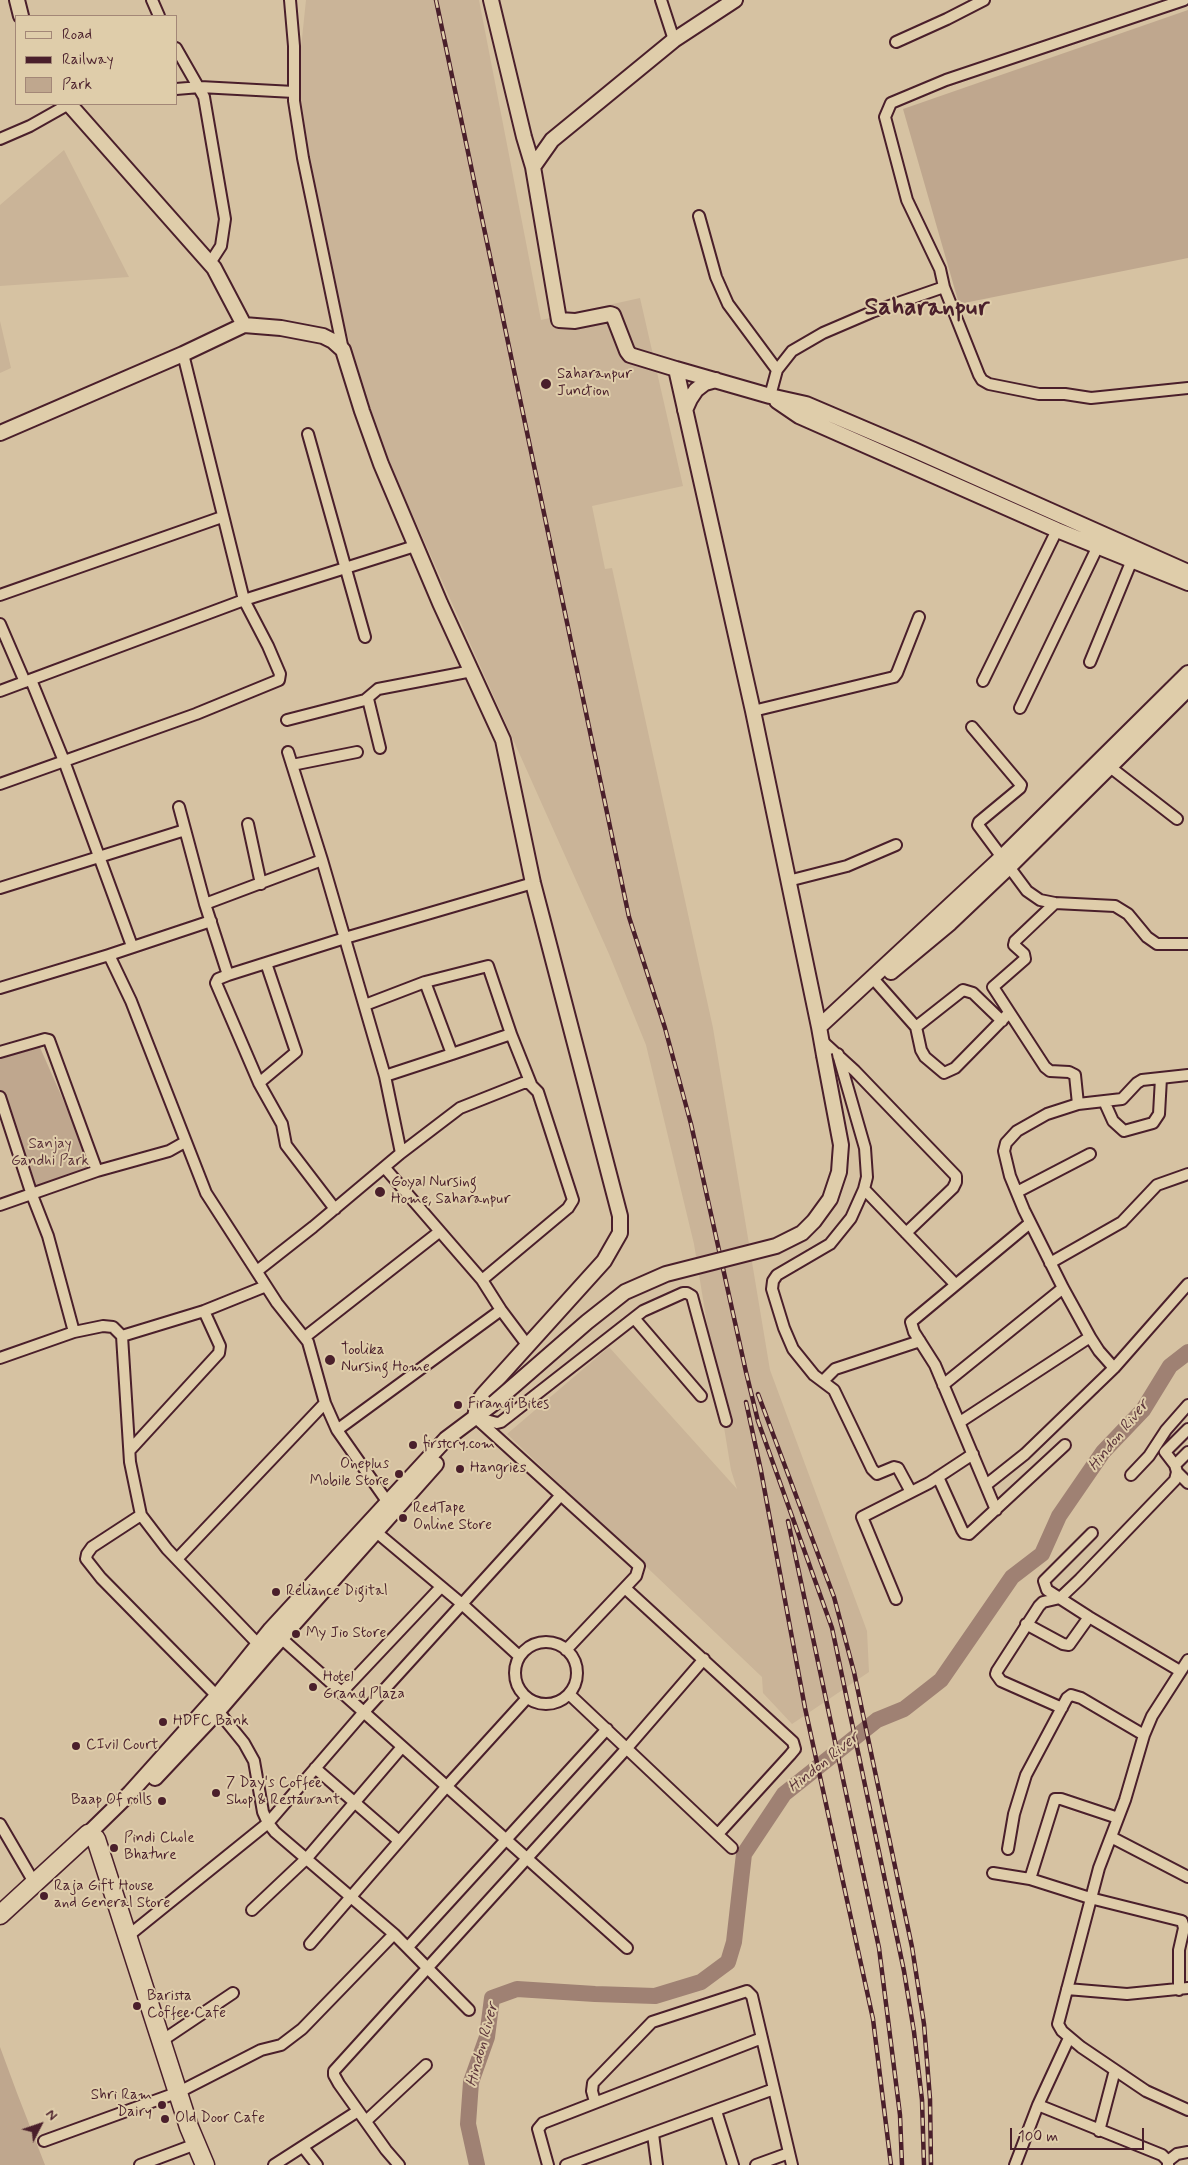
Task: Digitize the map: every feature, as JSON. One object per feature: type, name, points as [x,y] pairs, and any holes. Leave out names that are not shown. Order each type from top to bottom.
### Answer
[{"type":"highway","points":[[0,1915],[92,1837]]},
{"type":"highway","points":[[0,1927],[92,1837]]},
{"type":"highway","points":[[92,1837],[128,1936],[196,2144],[205,2165]]},
{"type":"street","points":[[17,0],[21,15]]},
{"type":"street","points":[[152,0],[159,15]]},
{"type":"street","points":[[290,0],[294,46],[294,92],[303,158],[343,350],[362,411],[415,546],[503,740],[533,883],[617,1206],[620,1225],[620,1232],[604,1261],[483,1395],[478,1402],[475,1417]]},
{"type":"street","points":[[491,0],[533,167],[559,320],[575,321],[610,314],[615,318],[630,355],[815,408],[1188,572]]},
{"type":"street","points":[[661,0],[674,40]]},
{"type":"street","points":[[533,167],[552,140],[674,40],[736,0]]},
{"type":"street","points":[[896,42],[984,0]]},
{"type":"street","points":[[1184,0],[946,80],[891,103],[885,117],[908,200],[940,269],[944,287],[982,380],[989,384],[1038,394],[1065,394],[1091,398],[1188,388]]},
{"type":"street","points":[[178,51],[200,88],[206,109],[225,219],[220,246],[210,263]]},
{"type":"street","points":[[178,89],[200,88],[294,92]]},
{"type":"street","points":[[0,139],[30,126],[67,105]]},
{"type":"street","points":[[70,105],[210,263],[244,325]]},
{"type":"street","points":[[699,216],[716,277],[728,304],[777,370]]},
{"type":"street","points":[[770,396],[777,370],[792,351],[824,332],[872,312],[944,287]]},
{"type":"street","points":[[0,433],[183,354],[244,325],[281,328],[323,336],[343,350]]},
{"type":"street","points":[[0,784],[196,714],[279,680],[280,674],[268,646],[244,600],[222,517],[202,424],[183,354]]},
{"type":"street","points":[[676,369],[752,711],[820,1034],[831,1054],[865,1148],[867,1177],[864,1189],[851,1218],[830,1244],[784,1270],[773,1281],[774,1297],[793,1349],[806,1367],[834,1390],[875,1473],[881,1473],[896,1467],[901,1472],[911,1492]]},
{"type":"street","points":[[685,410],[696,390],[705,383],[716,380]]},
{"type":"street","points":[[770,396],[799,416],[1057,530],[1188,583]]},
{"type":"street","points":[[308,434],[365,637]]},
{"type":"street","points":[[0,595],[222,517]]},
{"type":"street","points":[[983,681],[1057,530]]},
{"type":"street","points":[[0,691],[244,600],[346,566],[415,546]]},
{"type":"street","points":[[1020,708],[1098,546]]},
{"type":"street","points":[[1090,662],[1132,560]]},
{"type":"street","points":[[752,711],[894,676],[897,673],[919,617]]},
{"type":"street","points":[[0,624],[64,761],[132,946]]},
{"type":"street","points":[[287,720],[368,699],[378,689],[472,671]]},
{"type":"street","points":[[842,1007],[863,995],[950,923],[1005,862],[1188,673]]},
{"type":"street","points":[[820,1034],[864,984],[942,914],[1005,862],[1110,767],[1188,689]]},
{"type":"street","points":[[368,699],[380,748]]},
{"type":"street","points":[[972,726],[1021,785],[1020,788],[978,823],[979,827],[1034,897],[1055,903],[1115,906],[1128,914],[1147,937],[1157,944],[1188,944]]},
{"type":"street","points":[[288,752],[365,1005],[385,1076],[401,1153]]},
{"type":"street","points":[[292,765],[357,752]]},
{"type":"street","points":[[1110,767],[1177,819]]},
{"type":"street","points":[[179,808],[205,904],[228,976]]},
{"type":"street","points":[[248,824],[261,884]]},
{"type":"street","points":[[0,888],[185,830]]},
{"type":"street","points":[[788,881],[847,866],[896,846]]},
{"type":"street","points":[[205,904],[322,860]]},
{"type":"street","points":[[335,1209],[286,1144],[282,1124],[259,1083],[216,982],[218,979],[344,938],[533,883]]},
{"type":"street","points":[[1005,1017],[993,987],[1025,959],[1024,954],[1014,945],[1015,941],[1055,903]]},
{"type":"street","points":[[0,988],[211,921]]},
{"type":"street","points":[[109,954],[131,1001],[206,1193],[266,1286],[305,1336],[325,1403],[337,1430],[391,1507]]},
{"type":"street","points":[[259,1083],[296,1052],[266,964]]},
{"type":"street","points":[[365,1005],[424,982],[488,966],[510,1034],[531,1084],[538,1092],[573,1200],[568,1208],[482,1280]]},
{"type":"street","points":[[424,982],[452,1054]]},
{"type":"street","points":[[877,983],[916,1027],[921,1050],[925,1058],[944,1073],[955,1068],[1005,1017]]},
{"type":"street","points":[[916,1027],[963,990],[973,993],[1005,1017],[1045,1067],[1050,1071],[1069,1072],[1075,1075],[1078,1104]]},
{"type":"street","points":[[385,1076],[510,1034]]},
{"type":"street","points":[[0,1052],[45,1039],[50,1040],[97,1171]]},
{"type":"street","points":[[831,1054],[956,1176],[953,1188],[906,1233]]},
{"type":"street","points":[[92,1837],[217,1696],[259,1645],[453,1445],[461,1429],[475,1417],[625,1292],[666,1274],[776,1246],[802,1233],[814,1221],[830,1199],[839,1172],[840,1158],[831,1054]]},
{"type":"street","points":[[1114,1368],[1090,1337],[1050,1263],[1010,1176],[1004,1151],[1010,1137],[1029,1123],[1047,1114],[1078,1104],[1122,1098],[1142,1080],[1188,1075]]},
{"type":"street","points":[[1104,1101],[1113,1121],[1124,1131],[1153,1124],[1159,1114],[1160,1078]]},
{"type":"street","points":[[257,1271],[401,1153],[460,1108],[523,1083],[531,1084]]},
{"type":"street","points":[[0,1097],[32,1195],[48,1236],[74,1332]]},
{"type":"street","points":[[0,1205],[97,1171],[169,1151],[185,1142]]},
{"type":"street","points":[[1017,1192],[1090,1154]]},
{"type":"street","points":[[385,1168],[482,1280],[500,1310],[528,1346]]},
{"type":"street","points":[[1050,1263],[1122,1222],[1157,1185],[1188,1174]]},
{"type":"street","points":[[864,1189],[954,1284]]},
{"type":"street","points":[[996,1510],[944,1386],[930,1357],[911,1327],[911,1322],[954,1284],[1030,1223]]},
{"type":"street","points":[[305,1336],[439,1232]]},
{"type":"street","points":[[986,1485],[1025,1454],[1114,1368],[1188,1284]]},
{"type":"street","points":[[122,1336],[204,1311],[266,1286]]},
{"type":"street","points":[[944,1386],[1063,1288]]},
{"type":"street","points":[[475,1417],[497,1423],[501,1422],[634,1318],[650,1307],[682,1293],[687,1293],[692,1296],[726,1421]]},
{"type":"street","points":[[337,1430],[500,1310]]},
{"type":"street","points":[[130,1450],[219,1353],[220,1346],[204,1311]]},
{"type":"street","points":[[634,1318],[701,1396]]},
{"type":"street","points":[[0,1358],[74,1332],[108,1326],[113,1327],[122,1336],[130,1462],[141,1515],[156,1538],[259,1645]]},
{"type":"street","points":[[960,1422],[1090,1337]]},
{"type":"street","points":[[823,1381],[831,1372],[841,1367],[920,1341]]},
{"type":"street","points":[[177,1559],[325,1403]]},
{"type":"street","points":[[1131,1475],[1188,1405]]},
{"type":"street","points":[[475,1417],[639,1566],[636,1576],[566,1650]]},
{"type":"street","points":[[1188,1429],[1165,1452],[1188,1482]]},
{"type":"street","points":[[938,1477],[964,1534],[970,1534],[1065,1445]]},
{"type":"street","points":[[1062,1708],[1001,1681],[996,1674],[1026,1624],[1043,1602],[1060,1598],[1175,1480],[1176,1468],[1188,1452]]},
{"type":"street","points":[[896,1599],[862,1517],[938,1477],[973,1454]]},
{"type":"street","points":[[128,1936],[268,1823],[363,1713],[561,1495]]},
{"type":"street","points":[[92,1837],[218,1711],[375,1531],[391,1507]]},
{"type":"street","points":[[141,1515],[92,1547],[86,1559],[101,1578],[217,1696]]},
{"type":"street","points":[[375,1531],[462,1604],[519,1656]]},
{"type":"street","points":[[1092,1533],[1044,1582],[1047,1590],[1088,1617],[1180,1671]]},
{"type":"street","points":[[341,1692],[441,1587]]},
{"type":"street","points":[[625,1588],[788,1736],[795,1749],[718,1834]]},
{"type":"street","points":[[1026,1624],[1063,1644],[1069,1645],[1088,1617]]},
{"type":"street","points":[[281,1638],[447,1786],[525,1859],[627,1948]]},
{"type":"street","points":[[536,1643],[557,1644],[566,1650],[576,1666],[577,1676],[569,1694],[554,1704],[545,1704],[527,1698],[516,1684],[515,1665],[519,1656],[526,1648],[536,1643]]},
{"type":"street","points":[[399,2165],[338,2084],[334,2071],[627,1748],[704,1659]]},
{"type":"street","points":[[1188,1660],[1152,1716],[1144,1735],[1090,1898],[1058,2024],[1069,2038],[1146,2091],[1188,2110]]},
{"type":"street","points":[[569,1694],[732,1848]]},
{"type":"street","points":[[1008,1849],[1014,1814],[1026,1775],[1067,1698],[1075,1695],[1144,1735]]},
{"type":"street","points":[[310,1944],[447,1786],[527,1698]]},
{"type":"street","points":[[218,1711],[244,1744],[254,1761],[263,1812],[275,1832],[394,1934],[469,2010]]},
{"type":"street","points":[[408,1947],[607,1729]]},
{"type":"street","points":[[252,1910],[307,1858],[402,1747]]},
{"type":"street","points":[[315,1768],[399,1841]]},
{"type":"street","points":[[1030,1879],[1055,1799],[1061,1799],[1118,1818]]},
{"type":"street","points":[[0,1824],[35,1884]]},
{"type":"street","points":[[1111,1837],[1188,1877]]},
{"type":"street","points":[[993,1873],[1030,1879],[1090,1898],[1185,1922],[1184,1943],[1178,1958],[1183,1989],[1110,1994],[1067,1989]]},
{"type":"street","points":[[44,2141],[179,2092],[262,2050],[281,2045],[292,2037],[394,1934]]},
{"type":"street","points":[[595,2102],[591,2087],[593,2083],[644,2028],[659,2018],[747,1991],[752,1996],[792,2165]]},
{"type":"street","points":[[163,2040],[233,1993]]},
{"type":"street","points":[[548,2165],[539,2133],[539,2126],[595,2102],[762,2038]]},
{"type":"street","points":[[1015,2165],[1038,2105],[1069,2038]]},
{"type":"street","points":[[366,2121],[426,2065]]},
{"type":"street","points":[[1099,2131],[1115,2070]]},
{"type":"street","points":[[566,2165],[774,2089]]},
{"type":"street","points":[[1038,2105],[1162,2155],[1168,2163],[1178,2154],[1188,2152]]},
{"type":"street","points":[[274,2165],[304,2148],[358,2111]]},
{"type":"street","points":[[716,2111],[733,2165]]},
{"type":"street","points":[[653,2134],[657,2165]]},
{"type":"street","points":[[140,2165],[196,2144]]},
{"type":"street","points":[[304,2148],[316,2165]]},
{"type":"street","points":[[756,2165],[789,2154]]},
{"type":"shaded area","points":[[306,0],[479,0],[541,320],[640,298],[683,486],[592,506],[605,569],[612,568],[713,1028],[770,1370],[867,1631],[869,1672],[792,1724],[763,1693],[762,1677],[507,1434],[609,1347],[737,1489],[731,1470],[694,1244],[646,1045],[609,954],[380,442],[342,318],[308,153],[298,77]]},
{"type":"shaded area","points":[[64,150],[129,277],[0,286],[0,205]]},
{"type":"shaded area","points":[[0,321],[11,368],[0,373]]},
{"type":"green space","points":[[1188,10],[1188,258],[959,304],[903,109]]},
{"type":"green space","name":"Sanjay Gandhi Park","points":[[38,1043],[95,1172],[28,1200],[0,1102],[0,1057]]},
{"type":"green space","points":[[0,2047],[17,2093],[45,2165],[0,2165]]},
{"type":"waterway","name":"Hindon River","points":[[477,2165],[468,2124],[471,2082],[487,2037],[492,1998],[517,1989],[655,1996],[701,1982],[728,1962],[734,1942],[744,1854],[784,1794],[877,1720],[904,1709],[941,1680],[1012,1577],[1042,1554],[1059,1516],[1103,1452],[1143,1410],[1170,1366],[1188,1352]]},
{"type":"railway","points":[[436,0],[629,917],[665,1028],[691,1124],[758,1421],[832,1628],[904,1971],[922,2100],[924,2165]]},
{"type":"railway","points":[[758,1394],[834,1597],[854,1672],[912,1947],[924,2024],[930,2099],[931,2165]]},
{"type":"railway","points":[[746,1402],[761,1471],[805,1708],[873,2019],[891,2165]]},
{"type":"railway","points":[[788,1521],[879,1948],[900,2115],[902,2165]]},
{"type":"place","name":"Saharanpur Junction","points":[[546,384]]},
{"type":"place","name":"Goyal Nursing Home, Saharanpur","points":[[380,1192]]},
{"type":"place","name":"Toolika Nursing Home","points":[[330,1360]]},
{"type":"place","name":"Firangi Bites","points":[[458,1405]]},
{"type":"place","name":"firstcry.com","points":[[413,1445]]},
{"type":"place","name":"Hangries","points":[[460,1469]]},
{"type":"place","name":"Oneplus Mobile Store","points":[[399,1474]]},
{"type":"place","name":"RedTape Online Store","points":[[403,1518]]},
{"type":"place","name":"Reliance Digital","points":[[276,1592]]},
{"type":"place","name":"My Jio Store","points":[[296,1634]]},
{"type":"place","name":"Hotel Grand Plaza","points":[[313,1687]]},
{"type":"place","name":"HDFC Bank","points":[[163,1722]]},
{"type":"place","name":"CIvil Court","points":[[76,1746]]},
{"type":"place","name":"7 Day's Coffee Shop & Restaurant","points":[[216,1793]]},
{"type":"place","name":"Baap Of rolls","points":[[162,1801]]},
{"type":"place","name":"Pindi Chole Bhature","points":[[114,1848]]},
{"type":"place","name":"Raja Gift House and General Store","points":[[44,1896]]},
{"type":"place","name":"Barista Coffee Cafe","points":[[137,2006]]},
{"type":"place","name":"Shri Ram Dairy","points":[[162,2105]]},
{"type":"place","name":"Old Door Cafe","points":[[165,2119]]},
{"type":"district","name":"Saharanpur","points":[[927,309]]}]
